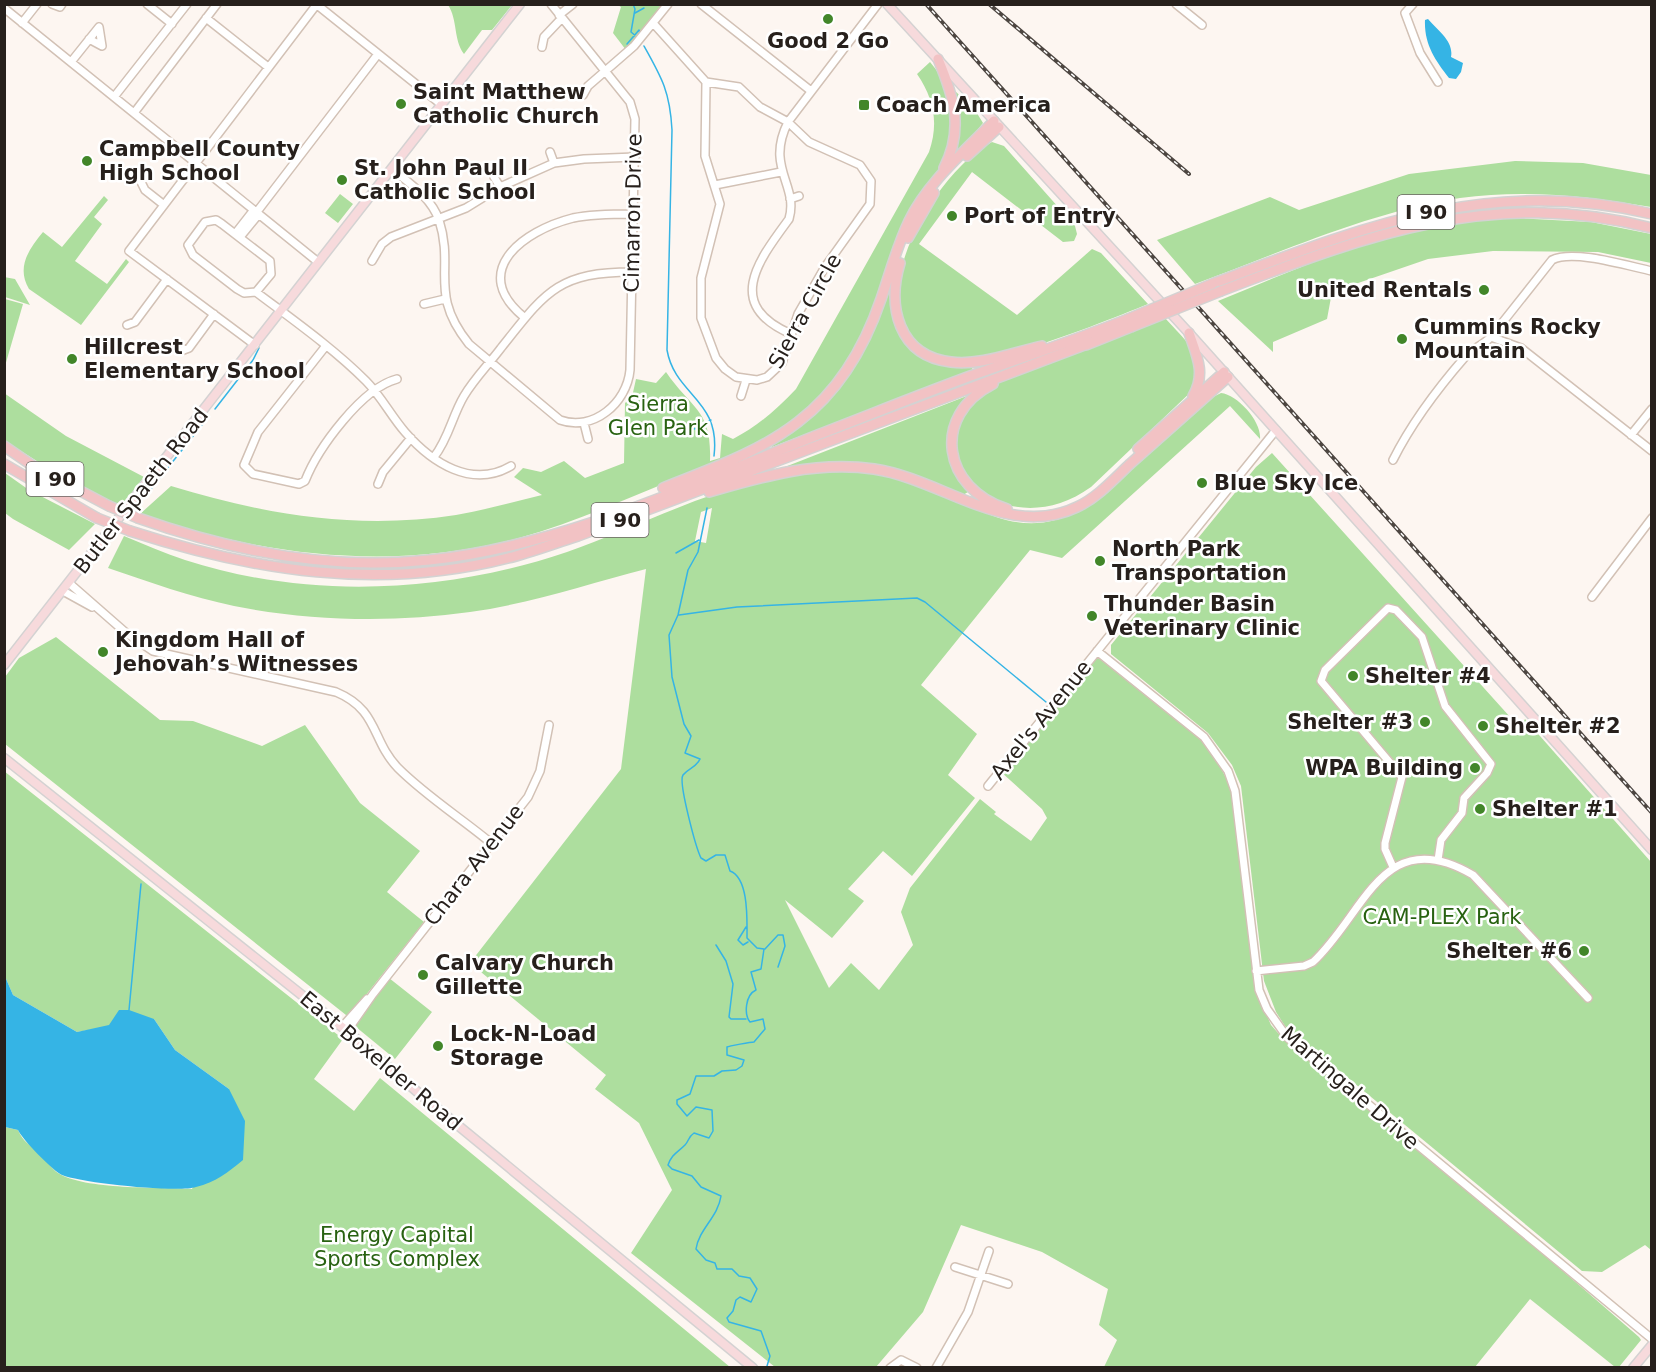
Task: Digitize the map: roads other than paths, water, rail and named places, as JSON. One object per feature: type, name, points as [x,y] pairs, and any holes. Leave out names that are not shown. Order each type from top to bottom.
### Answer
[{"type":"highway","name":"I 90","points":[[561,531],[758,449],[800,421],[820,402],[857,354],[881,300],[908,222],[950,156],[957,117],[953,99],[938,59]]},
{"type":"highway","name":"I 90","points":[[938,178],[997,124]]},
{"type":"highway","points":[[997,124],[943,182],[910,232],[893,293],[899,326],[921,350],[951,362],[976,362],[1089,339]]},
{"type":"highway","name":"I 90","points":[[1129,323],[1212,284],[1331,239],[1437,209],[1507,201],[1549,200],[1605,205],[1652,214]]},
{"type":"highway","name":"I 90","points":[[4,464],[97,518],[195,552],[269,567],[342,575],[414,573],[508,558],[578,536],[1129,323],[1221,291],[1332,248],[1394,231],[1459,217],[1559,213],[1602,218],[1652,228]]},
{"type":"highway","points":[[1189,333],[1200,363],[1201,376],[1190,401]]},
{"type":"highway","name":"I 90","points":[[1089,339],[988,387],[962,409],[954,424],[952,450],[955,466],[975,491],[987,500],[1013,511],[1030,512],[1060,508],[1086,495],[1099,485],[1190,401]]},
{"type":"highway","name":"I 90","points":[[4,446],[33,466],[109,506],[199,539],[244,550],[312,560],[428,561],[477,553],[561,531],[640,504],[974,375],[1089,339]]},
{"type":"highway","name":"I 90","points":[[681,497],[702,494],[775,473],[831,466],[854,467],[899,474],[1011,516],[1052,516],[1090,500],[1226,374]]},
{"type":"highway","points":[[1190,401],[1226,374]]},
{"type":"main road","name":"Butler Spaeth Road","points":[[4,666],[520,4]]},
{"type":"main road","points":[[887,4],[1189,333],[1652,850]]},
{"type":"main road","name":"East Boxelder Road","points":[[4,758],[345,1029],[457,1125],[753,1368]]},
{"type":"main road","points":[[1633,1368],[1652,1345]]},
{"type":"street","points":[[22,23],[37,4]]},
{"type":"street","points":[[52,4],[60,7],[62,4]]},
{"type":"street","points":[[147,4],[172,24]]},
{"type":"street","points":[[114,97],[188,4]]},
{"type":"street","points":[[134,113],[217,4]]},
{"type":"street","name":"Cimarron Drive","points":[[551,4],[630,102],[635,119],[629,383],[612,406],[593,420],[584,423]]},
{"type":"street","points":[[542,47],[544,37],[573,4]]},
{"type":"street","points":[[583,95],[588,86],[634,46],[668,4]]},
{"type":"street","points":[[701,4],[811,91]]},
{"type":"street","points":[[791,334],[775,328],[759,312],[753,300],[752,286],[754,273],[792,211],[781,172],[780,144],[788,122],[878,4]]},
{"type":"street","points":[[1176,4],[1202,25]]},
{"type":"street","points":[[1413,4],[1406,13],[1420,53],[1438,82]]},
{"type":"street","points":[[255,345],[129,251],[316,5],[442,105]]},
{"type":"street","points":[[4,8],[318,262]]},
{"type":"street","points":[[207,18],[268,67]]},
{"type":"street","points":[[653,23],[706,82]]},
{"type":"street","points":[[71,62],[89,39]]},
{"type":"street","points":[[238,236],[378,54]]},
{"type":"street","name":"Sierra Circle","points":[[706,82],[739,87],[760,107],[788,122],[809,142],[860,165],[871,181],[872,193],[866,212],[825,267],[798,314],[782,363],[766,377],[746,380],[736,377],[716,358],[701,318],[702,278],[720,204],[705,156],[706,82]]},
{"type":"street","points":[[550,152],[554,163]]},
{"type":"street","points":[[372,261],[379,249],[391,237],[466,208],[500,187],[554,163],[634,157]]},
{"type":"street","points":[[392,169],[425,198],[438,219],[442,236],[445,299],[458,329],[490,363],[560,420],[572,424],[584,423],[588,439]]},
{"type":"street","points":[[715,185],[781,172]]},
{"type":"street","points":[[494,177],[500,187]]},
{"type":"street","points":[[141,182],[145,190],[164,205]]},
{"type":"street","points":[[790,199],[799,196]]},
{"type":"street","points":[[525,318],[507,301],[500,285],[502,267],[509,253],[521,242],[549,226],[573,218],[633,214]]},
{"type":"street","points":[[256,292],[271,274],[270,261],[216,220],[205,222],[189,240],[189,251],[237,289],[244,293],[256,292],[325,347],[374,390],[411,438],[449,469],[474,476],[501,472],[512,466]]},
{"type":"street","points":[[1393,460],[1412,426],[1467,355],[1482,347],[1537,277],[1559,256],[1614,263],[1652,271]]},
{"type":"street","points":[[434,457],[446,440],[465,394],[525,318],[554,289],[576,278],[597,272],[632,272]]},
{"type":"street","points":[[127,325],[135,322],[167,279]]},
{"type":"street","points":[[424,304],[445,299]]},
{"type":"street","points":[[181,351],[189,348],[214,314]]},
{"type":"street","points":[[1491,337],[1511,342],[1521,348],[1652,451]]},
{"type":"street","points":[[325,347],[258,432],[244,465],[253,474],[299,484],[305,481],[317,455],[363,400],[386,382],[397,379]]},
{"type":"street","points":[[741,396],[746,380]]},
{"type":"street","points":[[1630,435],[1652,409]]},
{"type":"street","name":"Axel's Avenue","points":[[988,786],[1276,430]]},
{"type":"street","points":[[378,484],[383,472],[411,438]]},
{"type":"street","points":[[1592,597],[1652,518]]},
{"type":"street","points":[[66,587],[139,642],[159,653],[317,687],[345,696],[363,708],[396,765],[491,843]]},
{"type":"street","points":[[1394,867],[1385,849],[1385,843],[1402,777],[1321,681],[1325,670],[1388,608],[1396,610],[1422,637],[1445,706],[1491,764],[1487,773],[1464,798],[1462,813],[1441,840],[1438,860]]},
{"type":"street","name":"Martingale Drive","points":[[1097,651],[1204,737],[1228,771],[1235,791],[1259,990],[1267,1009],[1287,1037],[1652,1339]]},
{"type":"street","name":"Chara Avenue","points":[[345,1029],[534,788],[549,724]]},
{"type":"street","points":[[1257,971],[1304,966],[1313,962],[1384,873],[1412,859],[1438,860],[1464,869],[1483,883],[1588,998]]},
{"type":"street","points":[[936,1368],[968,1312],[989,1251]]},
{"type":"street","points":[[955,1267],[1008,1284]]},
{"type":"street","points":[[890,1368],[901,1360],[917,1368]]},
{"type":"water","points":[[1428,19],[1448,41],[1451,57],[1463,63],[1456,79],[1449,78],[1431,51],[1425,29],[1425,20]]},
{"type":"water","points":[[4,974],[13,995],[77,1032],[109,1025],[119,1010],[129,1010],[154,1019],[175,1050],[229,1089],[245,1121],[243,1160],[215,1180],[186,1189],[108,1184],[72,1178],[58,1173],[31,1147],[18,1130],[5,1127]]},
{"type":"waterway","points":[[633,4],[635,9],[631,32],[637,37]]},
{"type":"waterway","points":[[635,13],[644,8]]},
{"type":"waterway","points":[[627,44],[639,30],[640,33]]},
{"type":"waterway","points":[[644,46],[664,86],[672,130],[667,350],[679,378],[711,422],[714,456]]},
{"type":"waterway","points":[[215,409],[253,360],[259,348]]},
{"type":"waterway","points":[[147,494],[209,416]]},
{"type":"waterway","points":[[694,429],[711,420]]},
{"type":"waterway","points":[[707,508],[698,552],[688,570],[678,615],[669,635],[672,677],[684,724],[691,736],[685,753],[700,759],[683,775],[683,790],[701,858],[706,861],[716,855],[725,855],[730,871],[741,882],[744,891],[747,938],[757,948],[764,949],[761,969],[751,972],[756,990],[750,996],[746,1010],[750,1022],[763,1019],[765,1029],[754,1042],[727,1047],[727,1055],[744,1060],[742,1066],[736,1070],[722,1071],[714,1076],[696,1076],[690,1094],[677,1100],[677,1104],[687,1116],[696,1107],[712,1110],[713,1131],[709,1138],[694,1133],[668,1165],[672,1169],[692,1176],[701,1187],[721,1196],[696,1249],[706,1260],[715,1263],[717,1269],[732,1269],[739,1276],[750,1278],[757,1289],[751,1302],[740,1297],[736,1300],[733,1311],[727,1318],[729,1322],[761,1331],[770,1356],[767,1366]]},
{"type":"waterway","points":[[676,553],[699,540]]},
{"type":"waterway","points":[[679,615],[737,607],[917,598],[925,602],[1046,702]]},
{"type":"waterway","points":[[129,1010],[141,884]]},
{"type":"waterway","points":[[746,927],[738,940],[743,945],[748,942]]},
{"type":"waterway","points":[[765,949],[778,935],[783,935],[785,946],[778,967]]},
{"type":"waterway","points":[[716,945],[726,961],[733,984],[729,1017],[746,1019]]},
{"type":"railway","points":[[926,4],[1652,813]]},
{"type":"railway","points":[[989,4],[1189,174]]},
{"type":"place","name":"Good 2 Go","points":[[828,19]]},
{"type":"place","name":"Saint Matthew Catholic Church","points":[[401,104]]},
{"type":"place","name":"Coach America","points":[[864,105]]},
{"type":"place","name":"Campbell County High School","points":[[87,161]]},
{"type":"place","name":"St. John Paul II Catholic School","points":[[342,180]]},
{"type":"place","name":"Port of Entry","points":[[952,216]]},
{"type":"place","name":"United Rentals","points":[[1484,290]]},
{"type":"place","name":"Cummins Rocky Mountain","points":[[1402,339]]},
{"type":"place","name":"Hillcrest Elementary School","points":[[72,359]]},
{"type":"place","name":"Blue Sky Ice","points":[[1202,483]]},
{"type":"place","name":"North Park Transportation","points":[[1100,561]]},
{"type":"place","name":"Thunder Basin Veterinary Clinic","points":[[1092,616]]},
{"type":"place","name":"Kingdom Hall of Jehovah’s Witnesses","points":[[103,652]]},
{"type":"place","name":"Shelter #4","points":[[1353,676]]},
{"type":"place","name":"Shelter #3","points":[[1425,722]]},
{"type":"place","name":"Shelter #2","points":[[1483,726]]},
{"type":"place","name":"WPA Building","points":[[1475,768]]},
{"type":"place","name":"Shelter #1","points":[[1480,809]]},
{"type":"place","name":"Shelter #6","points":[[1584,951]]},
{"type":"place","name":"Calvary Church Gillette","points":[[423,975]]},
{"type":"place","name":"Lock-N-Load Storage","points":[[438,1046]]},
{"type":"park label","name":"Sierra Glen Park","points":[[658,416]]},
{"type":"park label","name":"CAM-PLEX Park","points":[[1442,917]]},
{"type":"park label","name":"Energy Capital Sports Complex","points":[[397,1247]]}]
